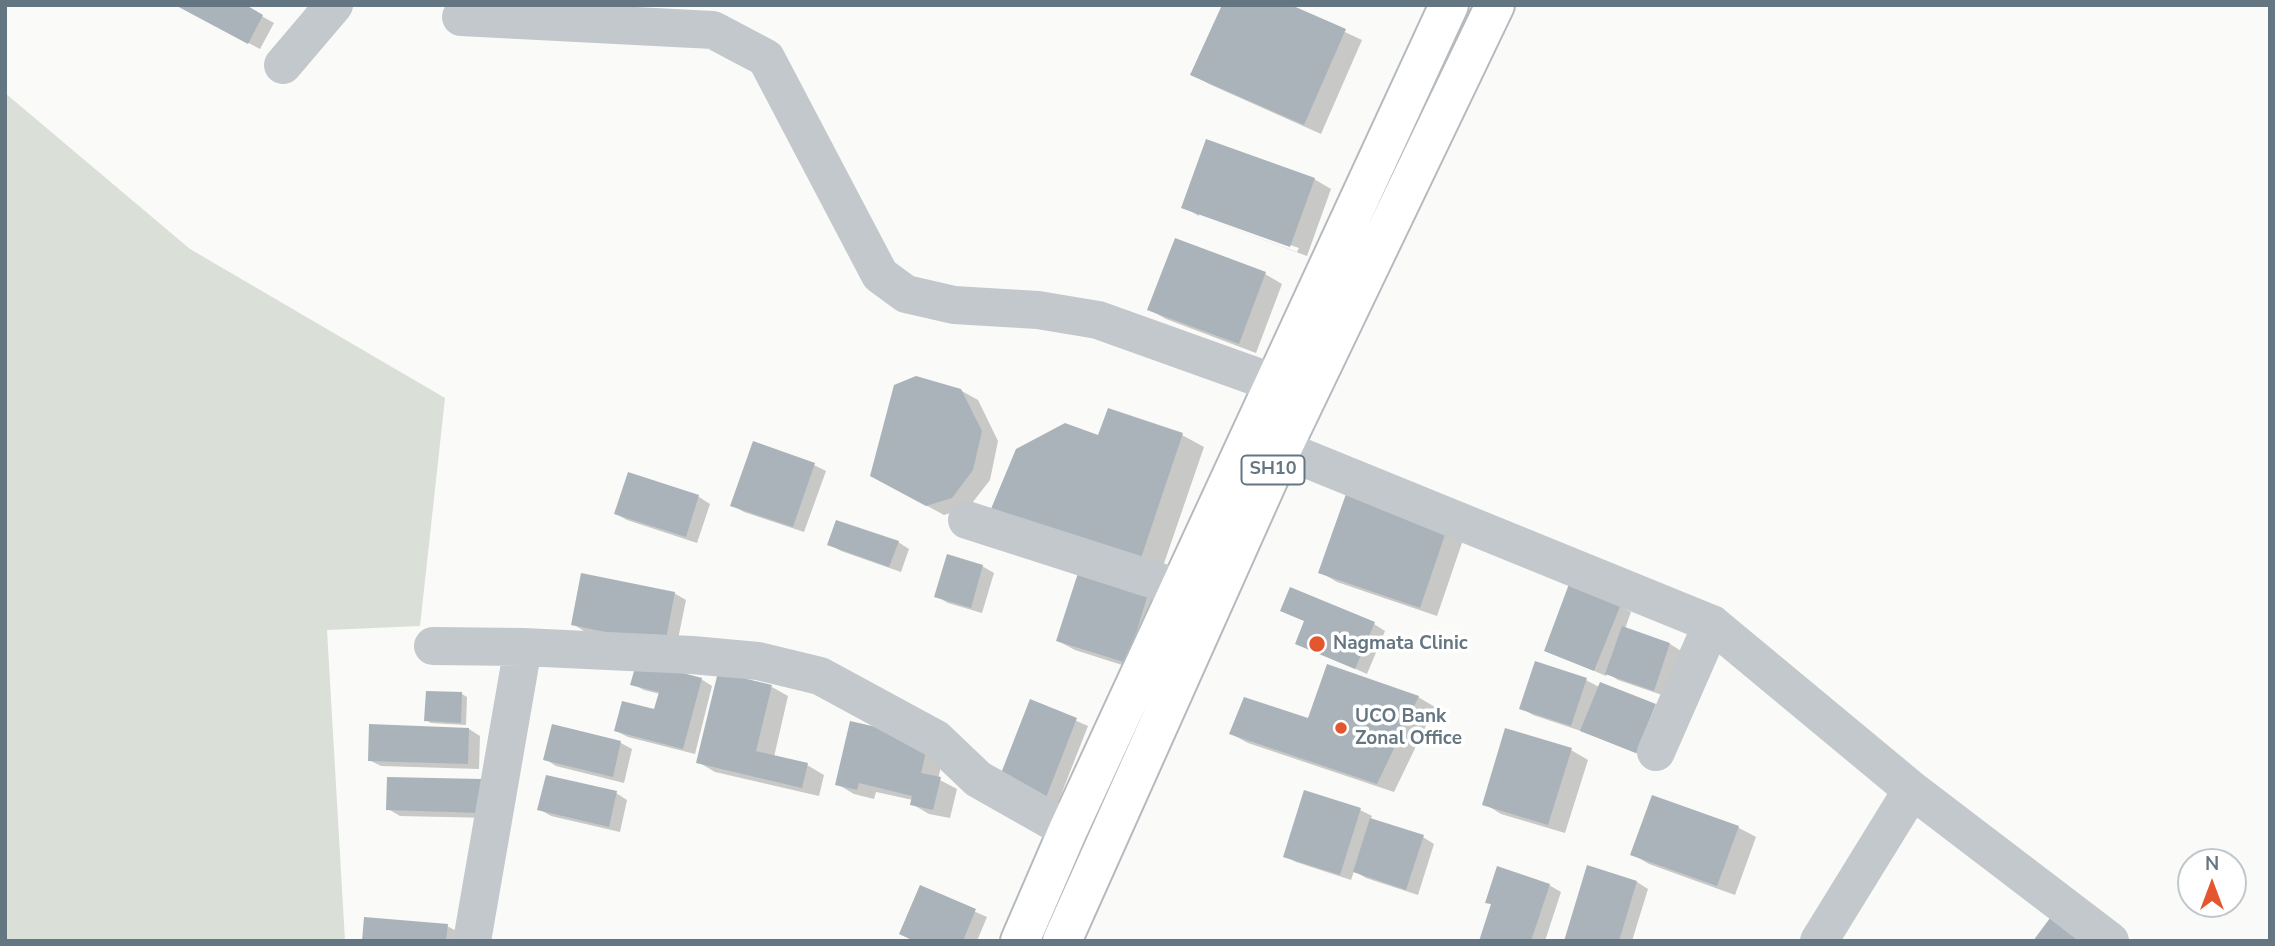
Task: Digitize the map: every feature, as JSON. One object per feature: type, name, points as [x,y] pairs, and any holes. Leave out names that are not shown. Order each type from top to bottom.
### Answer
[{"type":"main road","name":"SH10","points":[[1020,941],[1068,830],[1449,5]]},
{"type":"main road","name":"SH10","points":[[1062,941],[1282,449],[1495,5]]},
{"type":"street","points":[[283,65],[334,5]]},
{"type":"street","points":[[461,17],[712,30],[766,58],[880,275],[906,294],[954,305],[1038,310],[1098,320],[1274,383]]},
{"type":"street","points":[[1282,449],[1712,624],[1912,790],[2110,941]]},
{"type":"street","points":[[967,520],[1179,588]]},
{"type":"street","points":[[1656,752],[1712,624]]},
{"type":"street","points":[[433,646],[523,647],[692,655],[758,661],[820,676],[936,739],[978,779],[1068,830]]},
{"type":"street","points":[[472,941],[523,647]]},
{"type":"street","points":[[1819,941],[1912,790]]},
{"type":"shaded area","points":[[5,93],[190,249],[445,398],[420,626],[327,630],[345,941],[5,941]]},
{"type":"building","points":[[175,5],[246,5],[263,15],[248,44]]},
{"type":"building","points":[[1222,5],[1291,5],[1346,29],[1304,125],[1190,75]]},
{"type":"building","points":[[1206,139],[1315,178],[1290,247],[1181,208]]},
{"type":"building","points":[[1175,238],[1266,272],[1239,344],[1147,310]]},
{"type":"building","points":[[916,376],[961,389],[982,431],[973,470],[952,498],[926,506],[870,476],[894,385]]},
{"type":"building","points":[[1108,408],[1183,433],[1138,567],[988,516],[1016,449],[1065,423],[1098,435]]},
{"type":"building","points":[[753,441],[815,463],[793,527],[730,506]]},
{"type":"building","points":[[628,472],[699,495],[686,537],[614,514]]},
{"type":"building","points":[[1346,494],[1447,529],[1420,608],[1318,573]]},
{"type":"building","points":[[836,520],[899,541],[889,567],[827,545]]},
{"type":"building","points":[[947,554],[983,565],[971,608],[934,597]]},
{"type":"building","points":[[581,573],[675,592],[665,644],[571,625]]},
{"type":"building","points":[[1078,573],[1148,594],[1127,663],[1056,641]]},
{"type":"building","points":[[1569,584],[1621,604],[1594,671],[1544,651]]},
{"type":"building","points":[[1290,587],[1375,622],[1355,669],[1295,644],[1304,621],[1280,611]]},
{"type":"building","points":[[1622,626],[1670,643],[1654,691],[1605,674]]},
{"type":"building","points":[[637,661],[702,678],[683,749],[614,731],[622,701],[654,709],[659,692],[630,685]]},
{"type":"building","points":[[1535,661],[1587,678],[1571,726],[1519,709]]},
{"type":"building","points":[[1327,664],[1419,696],[1377,784],[1229,734],[1244,697],[1308,718]]},
{"type":"building","points":[[718,672],[772,685],[756,751],[808,763],[802,788],[696,763]]},
{"type":"building","points":[[1600,682],[1656,704],[1636,753],[1580,731]]},
{"type":"building","points":[[426,691],[462,692],[461,723],[424,721]]},
{"type":"building","points":[[1030,699],[1077,718],[1045,800],[998,781]]},
{"type":"building","points":[[850,721],[929,739],[921,773],[941,777],[933,810],[910,805],[912,796],[859,783],[857,790],[835,785]]},
{"type":"building","points":[[369,724],[469,728],[468,764],[368,761]]},
{"type":"building","points":[[552,724],[621,741],[613,777],[543,760]]},
{"type":"building","points":[[1505,728],[1572,748],[1548,825],[1482,805]]},
{"type":"building","points":[[546,775],[617,791],[609,827],[537,810]]},
{"type":"building","points":[[387,777],[482,779],[481,813],[386,810]]},
{"type":"building","points":[[1304,790],[1361,808],[1340,875],[1283,857]]},
{"type":"building","points":[[1652,795],[1739,826],[1717,886],[1630,855]]},
{"type":"building","points":[[1370,818],[1424,835],[1406,890],[1353,872]]},
{"type":"building","points":[[1587,865],[1637,881],[1619,941],[1564,941]]},
{"type":"building","points":[[1497,866],[1550,884],[1531,941],[1479,941],[1491,904],[1485,903]]},
{"type":"building","points":[[920,885],[976,909],[963,941],[914,941],[899,934]]},
{"type":"building","points":[[364,917],[448,924],[446,941],[362,941]]},
{"type":"building","points":[[2050,918],[2079,941],[2033,941]]},
{"type":"place","name":"Nagmata Clinic","points":[[1317,644]]},
{"type":"place","name":"UCO Bank Zonal Office","points":[[1341,728]]}]
